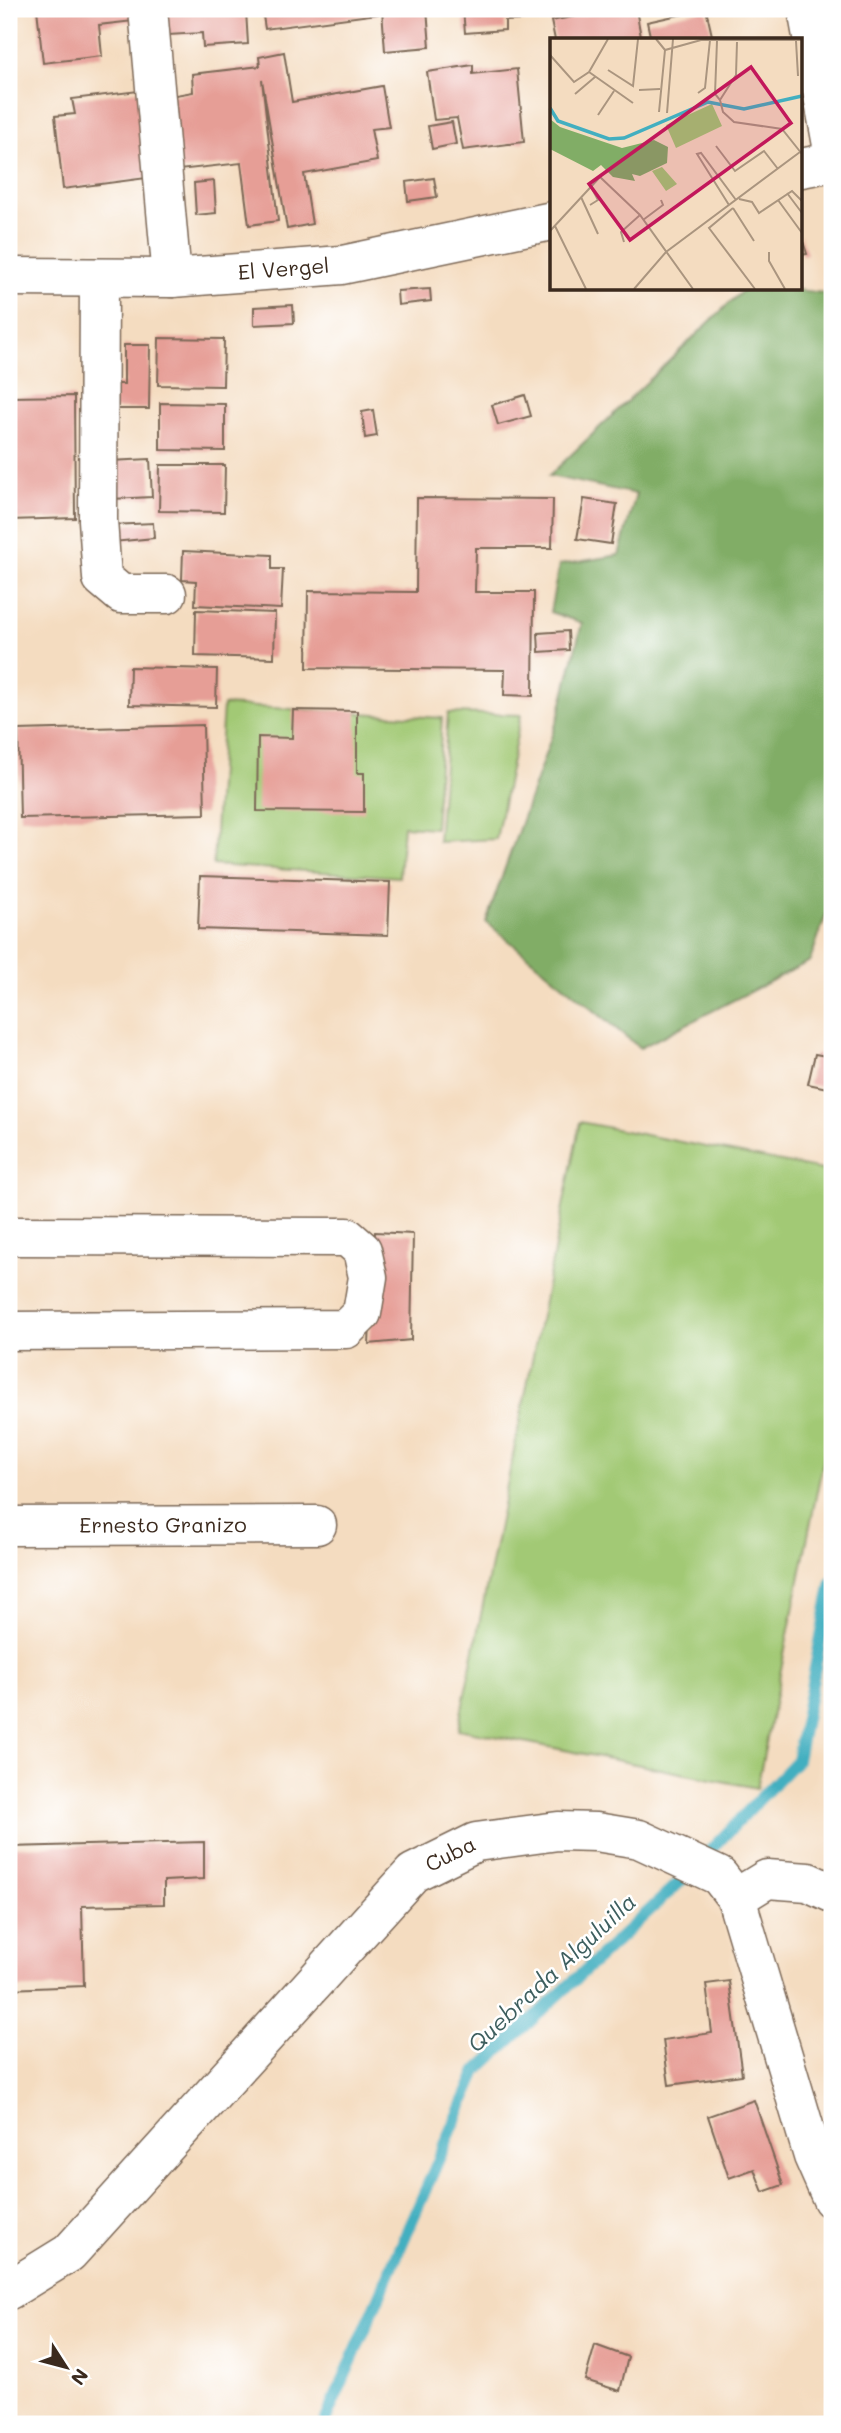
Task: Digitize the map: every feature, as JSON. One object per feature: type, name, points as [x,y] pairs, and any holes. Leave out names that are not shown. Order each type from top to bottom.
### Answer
[{"type":"street","points":[[148,9],[172,278]]},
{"type":"street","points":[[807,9],[832,145]]},
{"type":"street","points":[[802,168],[832,162]]},
{"type":"street","name":"El Vergel","points":[[9,277],[172,278],[342,265],[550,221]]},
{"type":"street","points":[[99,279],[98,520],[102,578],[121,594],[167,594]]},
{"type":"street","points":[[9,1236],[347,1237],[362,1250],[368,1277],[362,1313],[346,1329],[9,1331]]},
{"type":"street","name":"Ernesto Granizo","points":[[9,1526],[317,1525]]},
{"type":"street","name":"Cuba","points":[[9,2290],[69,2253],[413,1873],[476,1842],[558,1831],[596,1832],[639,1839],[719,1876],[736,1898],[813,2156],[832,2199]]},
{"type":"street","points":[[736,1898],[767,1879],[808,1882],[832,1893]]},
{"type":"green space","points":[[743,290],[797,290],[832,294],[832,897],[810,961],[640,1048],[486,922],[559,715],[582,623],[550,612],[559,565],[619,555],[636,494],[549,476]]},
{"type":"green space","points":[[223,705],[442,718],[435,828],[403,826],[399,877],[213,865]]},
{"type":"green space","points":[[448,713],[521,715],[496,839],[438,842]]},
{"type":"green space","points":[[580,1122],[832,1172],[832,1417],[757,1788],[458,1729]]},
{"type":"building","points":[[37,9],[132,9],[134,21],[99,25],[102,56],[43,63]]},
{"type":"building","points":[[167,9],[261,11],[246,11],[248,44],[203,47],[202,33],[168,35]]},
{"type":"building","points":[[262,9],[377,9],[378,14],[265,29]]},
{"type":"building","points":[[382,9],[427,9],[430,47],[385,51]]},
{"type":"building","points":[[463,9],[524,9],[525,20],[505,21],[505,30],[465,33]]},
{"type":"building","points":[[614,9],[636,9],[641,37],[648,38],[555,38],[551,21]]},
{"type":"building","points":[[706,9],[713,38],[651,38],[647,22]]},
{"type":"building","points":[[284,52],[292,102],[382,86],[389,127],[371,129],[377,161],[304,174],[312,224],[287,229],[262,80],[278,221],[249,225],[241,163],[179,170],[170,96],[193,92],[192,74],[260,66],[259,57]]},
{"type":"building","points":[[473,65],[473,74],[517,69],[524,142],[463,150],[457,118],[434,120],[427,72]]},
{"type":"building","points":[[138,91],[162,176],[63,189],[55,116],[75,114],[72,99]]},
{"type":"building","points":[[452,122],[456,144],[432,149],[428,126]]},
{"type":"building","points":[[434,178],[437,197],[408,201],[406,182]]},
{"type":"building","points":[[214,181],[216,213],[196,215],[194,183]]},
{"type":"building","points":[[802,238],[807,254],[802,255]]},
{"type":"building","points":[[430,289],[431,301],[398,305],[397,291]]},
{"type":"building","points":[[293,305],[294,323],[254,325],[254,307]]},
{"type":"building","points":[[159,338],[224,339],[223,386],[158,385]]},
{"type":"building","points":[[124,345],[150,345],[149,409],[113,409],[114,384],[124,384]]},
{"type":"building","points":[[525,395],[531,416],[498,425],[492,405]]},
{"type":"building","points":[[74,396],[75,518],[9,520],[9,397]]},
{"type":"building","points":[[160,403],[225,404],[225,451],[160,450]]},
{"type":"building","points":[[373,410],[377,436],[365,438],[362,412]]},
{"type":"building","points":[[150,459],[152,497],[111,499],[110,461]]},
{"type":"building","points":[[160,465],[225,465],[224,512],[159,511]]},
{"type":"building","points":[[417,498],[553,499],[552,548],[476,548],[475,592],[534,592],[533,696],[504,695],[505,670],[307,668],[308,591],[416,592]]},
{"type":"building","points":[[584,499],[617,504],[611,544],[577,539]]},
{"type":"building","points":[[153,523],[154,538],[113,542],[112,525]]},
{"type":"building","points":[[183,551],[272,555],[272,569],[283,569],[281,609],[195,605],[196,581],[182,580]]},
{"type":"building","points":[[196,610],[275,613],[274,658],[195,656]]},
{"type":"building","points":[[568,631],[569,650],[539,652],[538,633]]},
{"type":"building","points":[[130,667],[217,669],[216,707],[129,705]]},
{"type":"building","points":[[293,710],[357,711],[357,773],[364,773],[364,812],[257,811],[258,737],[292,738]]},
{"type":"building","points":[[203,725],[205,814],[20,818],[18,730]]},
{"type":"building","points":[[200,876],[390,882],[388,935],[198,929]]},
{"type":"building","points":[[815,1054],[832,1057],[832,1089],[808,1084]]},
{"type":"building","points":[[375,1232],[413,1234],[411,1340],[369,1344]]},
{"type":"building","points":[[204,1842],[204,1879],[164,1881],[164,1904],[82,1906],[84,1986],[9,1989],[9,1936],[15,1936],[14,1891],[9,1891],[9,1847]]},
{"type":"building","points":[[729,1981],[742,2075],[669,2085],[663,2040],[712,2033],[706,1984]]},
{"type":"building","points":[[754,2100],[783,2185],[763,2192],[754,2169],[729,2178],[708,2116]]},
{"type":"building","points":[[595,2345],[628,2357],[620,2391],[585,2380]]},
{"type":"waterway","name":"Quebrada Alguluilla","points":[[324,2424],[477,2071],[681,1881],[797,1760],[832,1581]]}]
